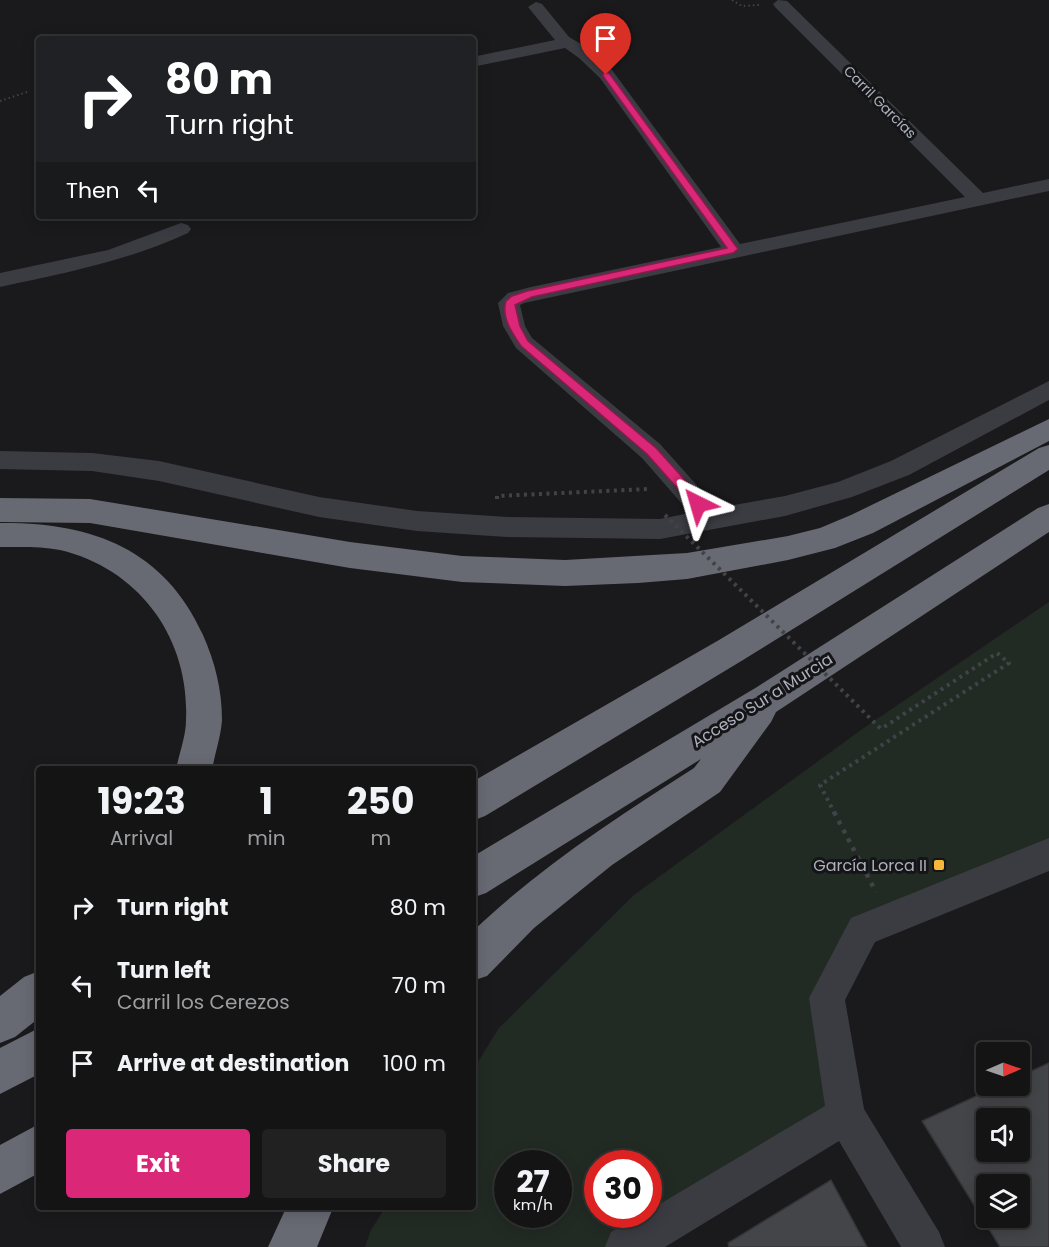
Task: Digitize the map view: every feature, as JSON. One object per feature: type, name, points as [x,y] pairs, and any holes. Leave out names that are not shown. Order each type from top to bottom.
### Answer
[{"type":"highway","points":[[0,510],[51,509],[101,513],[318,550],[462,569],[565,573],[638,570],[709,562],[824,539],[862,524],[1049,429]]},
{"type":"highway","points":[[476,801],[731,650],[1049,456]]},
{"type":"highway","name":"Acceso Sur a Murcia","points":[[476,877],[769,698],[1049,516]]},
{"type":"highway","points":[[0,535],[58,538],[118,558],[166,600],[183,624],[194,651],[201,683],[204,720],[195,766]]},
{"type":"highway","points":[[476,957],[520,914],[598,852],[707,780],[769,698]]},
{"type":"highway","points":[[0,1022],[36,994]]},
{"type":"highway","points":[[0,1072],[36,1052]]},
{"type":"highway","points":[[0,1171],[36,1149]]},
{"type":"highway","points":[[292,1247],[309,1210]]},
{"type":"street","name":"Carril Garcías","points":[[781,4],[980,201]]},
{"type":"street","points":[[536,7],[567,43],[585,54],[606,75],[733,249]]},
{"type":"street","points":[[476,61],[567,43]]},
{"type":"street","points":[[712,521],[651,451],[524,343],[514,326],[509,303],[516,298],[531,294],[733,249],[980,201],[1049,185]]},
{"type":"street","points":[[0,280],[112,256],[155,242],[181,229]]},
{"type":"street","points":[[0,460],[92,462],[159,471],[320,507],[417,520],[507,526],[660,529],[785,507],[843,490],[890,472],[947,445],[1049,389]]},
{"type":"street","points":[[924,1247],[846,1115],[827,998],[863,930],[1049,854]]},
{"type":"street","points":[[626,1247],[665,1237],[846,1115]]},
{"type":"path","points":[[0,101],[30,92]]},
{"type":"path","points":[[665,515],[881,729],[998,652],[1009,663],[820,785],[890,919]]},
{"type":"shaded area","points":[[1049,602],[1049,854],[863,930],[827,998],[846,1115],[662,1225],[662,1150],[584,1150],[584,1228],[658,1228],[626,1247],[365,1247],[371,1230],[384,1210],[476,1210],[476,1065],[499,1028],[634,895],[861,730]]},
{"type":"building","points":[[1049,1063],[1049,1247],[1000,1247],[988,1228],[1030,1228],[1030,1174],[976,1174],[976,1208],[922,1121],[976,1096],[1030,1096],[1030,1072]]},
{"type":"building","points":[[831,1180],[867,1247],[729,1247],[728,1243]]},
{"type":"place","name":"García Lorca II","points":[[939,865]]},
{"type":"route","points":[[606,75],[733,249],[516,298],[509,303],[510,312],[514,326],[524,343],[588,395],[651,451],[698,504]]}]
